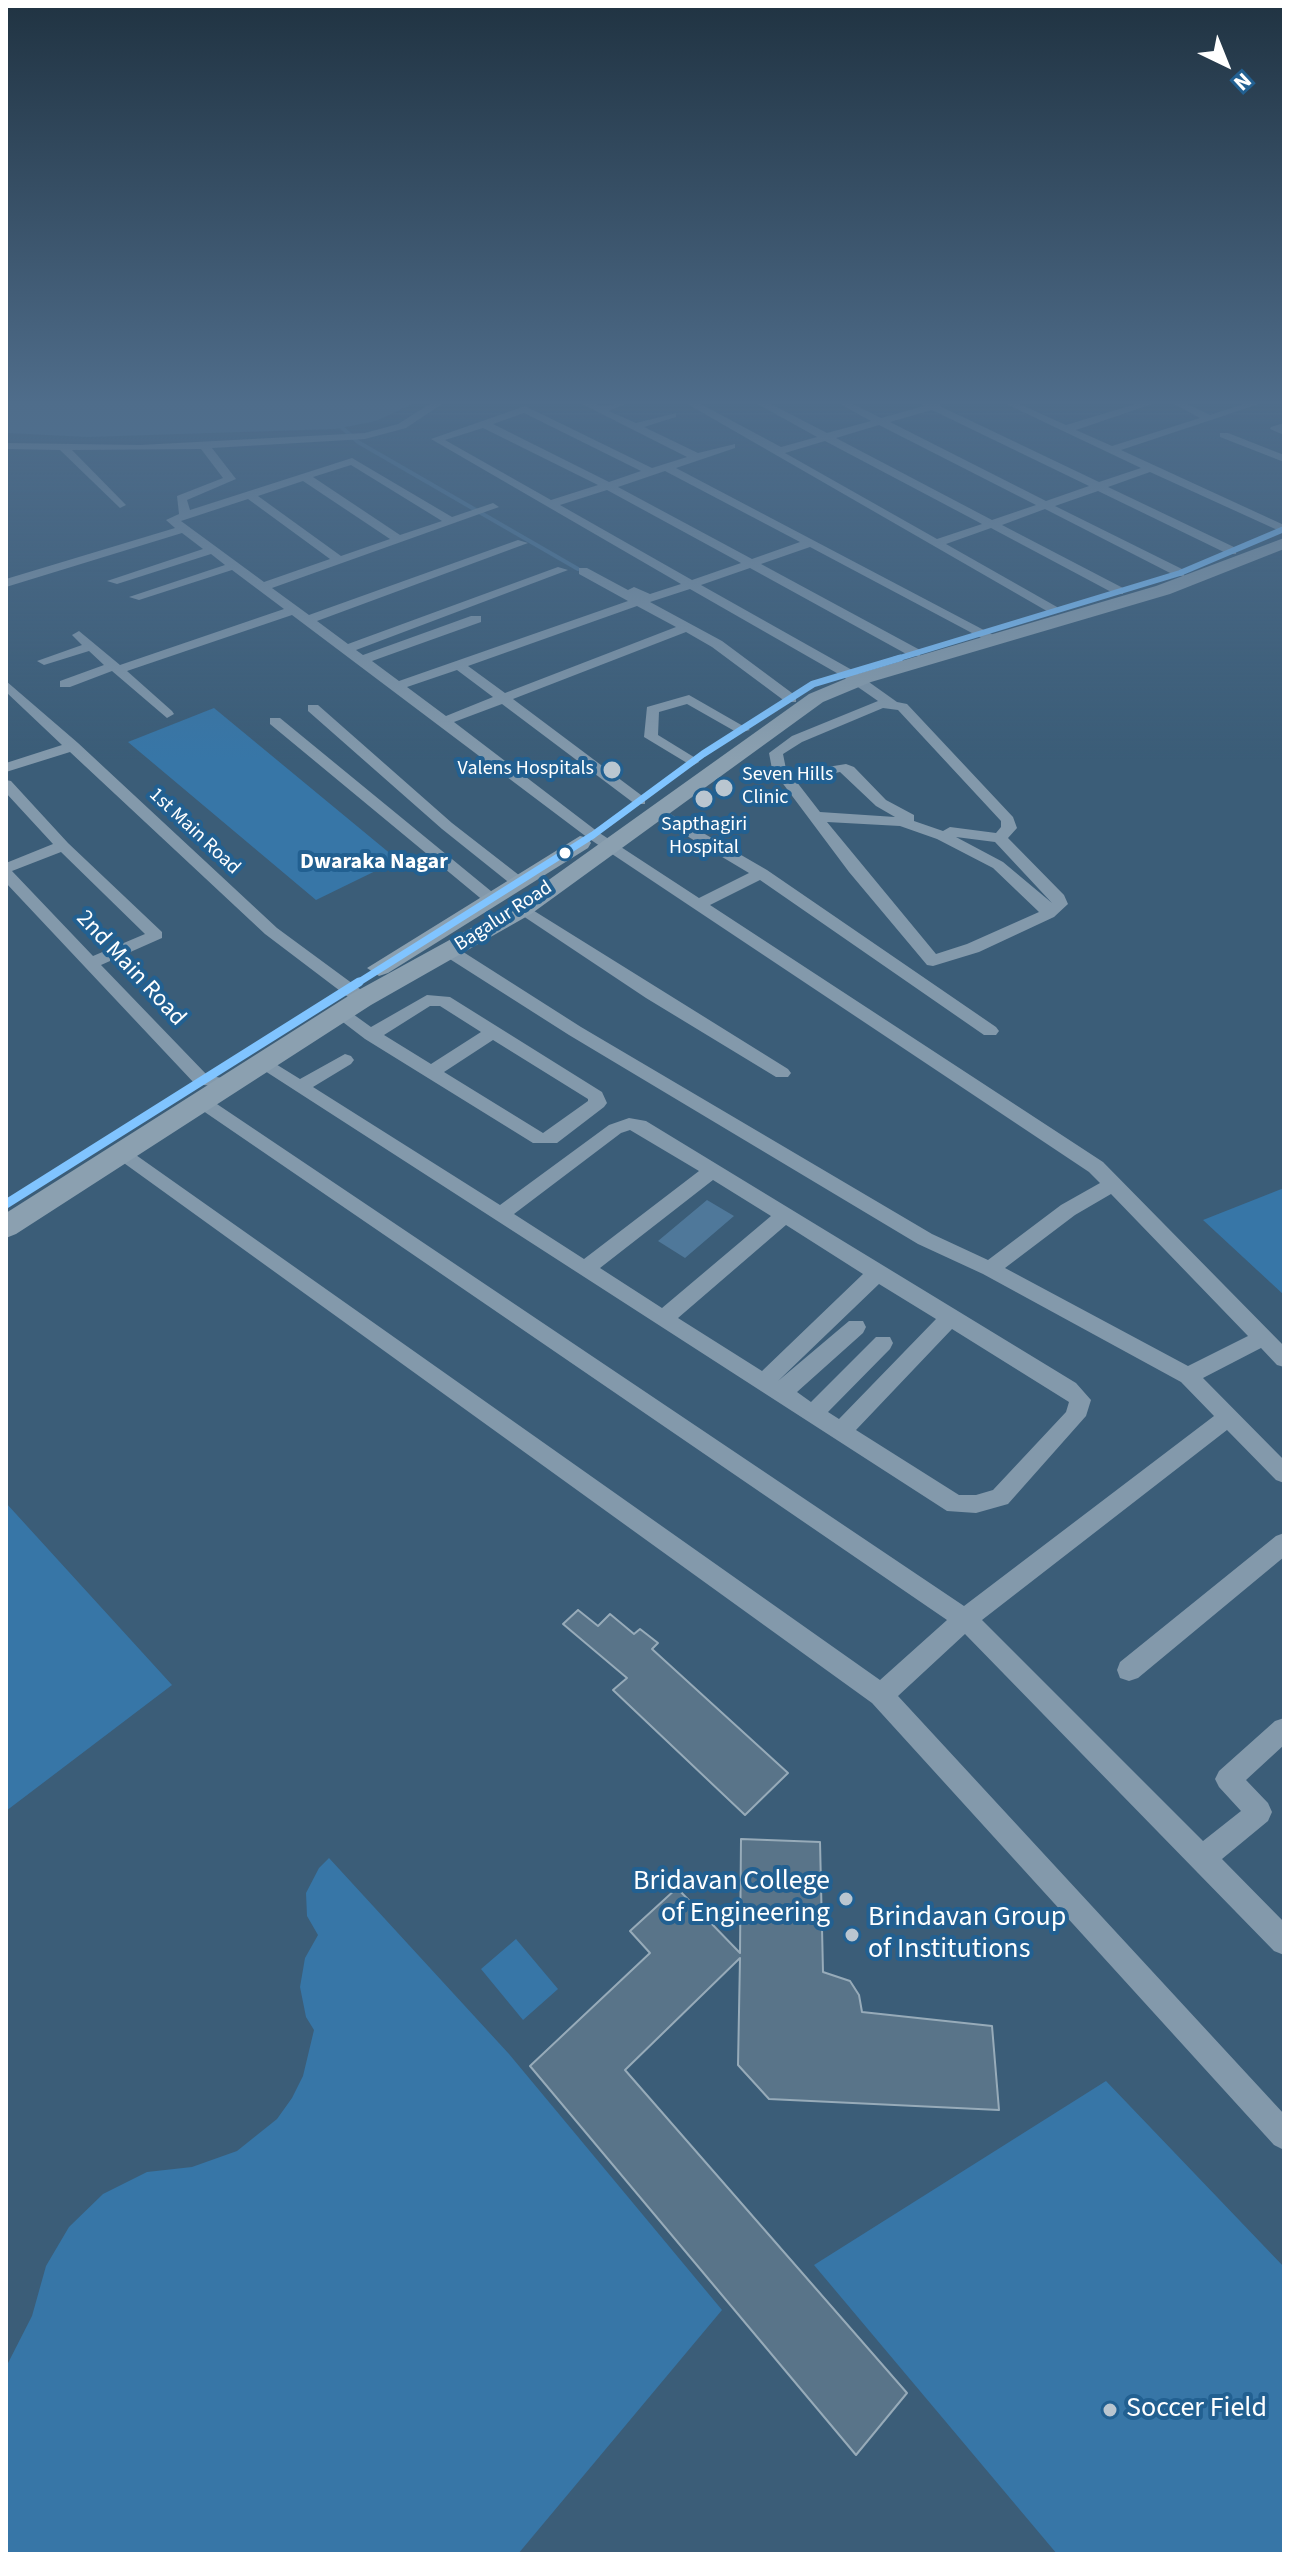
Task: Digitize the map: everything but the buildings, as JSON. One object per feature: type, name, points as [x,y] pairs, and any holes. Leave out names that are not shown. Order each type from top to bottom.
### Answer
[{"type":"main road","name":"Bagalur Road","points":[[6,1204],[208,1088],[349,1001],[451,952],[523,909],[601,840],[783,713],[813,684],[852,677],[1052,610],[1180,573],[1284,529]]},
{"type":"main road","name":"Bagalur Road","points":[[852,677],[915,653],[1163,590],[1284,543]]},
{"type":"main road","name":"Bagalur Road","points":[[647,806],[692,762],[748,736]]},
{"type":"main road","name":"Bagalur Road","points":[[6,1227],[119,1153],[208,1088],[260,1062],[491,899],[601,840]]},
{"type":"street","points":[[286,521],[339,560]]},
{"type":"street","points":[[372,521],[398,539]]},
{"type":"street","points":[[263,587],[449,521]]},
{"type":"street","points":[[581,521],[852,677],[892,705]]},
{"type":"street","points":[[674,521],[915,653]]},
{"type":"street","points":[[769,521],[986,634]]},
{"type":"street","points":[[899,521],[1052,610]]},
{"type":"street","points":[[987,521],[1119,591]]},
{"type":"street","points":[[938,543],[999,521]]},
{"type":"street","points":[[1079,521],[1180,573]]},
{"type":"street","points":[[1172,521],[1232,551]]},
{"type":"street","points":[[6,583],[185,522],[212,550],[601,840],[1096,1167],[1284,1359]]},
{"type":"street","points":[[308,620],[522,543]]},
{"type":"street","points":[[797,739],[783,713],[717,644],[585,569],[649,599],[810,543]]},
{"type":"street","points":[[113,581],[212,550]]},
{"type":"street","points":[[135,597],[234,566]]},
{"type":"street","points":[[347,649],[562,570]]},
{"type":"street","points":[[398,686],[639,601]]},
{"type":"street","points":[[65,684],[294,610]]},
{"type":"street","points":[[362,660],[476,619]]},
{"type":"street","points":[[444,721],[688,627]]},
{"type":"street","points":[[79,635],[167,714]]},
{"type":"street","points":[[44,661],[91,646]]},
{"type":"street","points":[[459,665],[647,806],[761,873],[990,1031]]},
{"type":"street","name":"1st Main Road","points":[[6,685],[349,1001],[371,1035],[540,1139],[550,1139],[595,1108],[598,1103],[596,1096],[493,1032]]},
{"type":"street","points":[[692,762],[651,737],[652,710],[689,699],[776,753],[779,769],[789,778],[855,869],[933,961],[973,948],[1048,914],[1060,904],[1056,895],[1000,838],[944,831],[892,811],[849,770],[841,767],[789,778]]},
{"type":"street","points":[[776,753],[797,739],[871,707],[902,707],[1008,820],[1009,828],[1000,838]]},
{"type":"street","points":[[313,708],[447,826],[518,882]]},
{"type":"street","points":[[275,721],[491,899]]},
{"type":"street","points":[[6,768],[73,746]]},
{"type":"street","points":[[6,784],[63,846],[156,935],[91,963]]},
{"type":"street","points":[[817,817],[859,817],[902,822],[942,836],[998,865],[1042,904],[1048,914]]},
{"type":"street","points":[[6,871],[63,846]]},
{"type":"street","name":"2nd Main Road","points":[[6,871],[208,1088],[965,1619],[1284,1941]]},
{"type":"street","points":[[698,905],[761,873]]},
{"type":"street","points":[[523,909],[652,994],[782,1073]]},
{"type":"street","points":[[451,952],[925,1239],[990,1269],[1188,1376],[1284,1474]]},
{"type":"street","points":[[371,1035],[435,999],[444,1001],[493,1032],[431,1072]]},
{"type":"street","points":[[302,1086],[345,1060]]},
{"type":"street","points":[[260,1062],[955,1504],[976,1504],[1000,1497],[1075,1416],[1080,1400],[1069,1389],[640,1125],[629,1124],[615,1129],[501,1214]]},
{"type":"street","points":[[119,1153],[881,1695],[1284,2135]]},
{"type":"street","points":[[586,1268],[713,1170]]},
{"type":"street","points":[[990,1269],[1068,1210],[1111,1185]]},
{"type":"street","points":[[664,1318],[785,1215]]},
{"type":"street","points":[[773,1388],[877,1273]]},
{"type":"street","points":[[841,1431],[950,1318]]},
{"type":"street","points":[[773,1388],[856,1327]]},
{"type":"street","points":[[1188,1376],[1262,1338]]},
{"type":"street","points":[[813,1413],[883,1343]]},
{"type":"street","points":[[881,1695],[965,1619],[1229,1417]]},
{"type":"street","points":[[1129,1670],[1284,1543]]},
{"type":"street","points":[[1202,1859],[1259,1812],[1228,1779],[1284,1729]]},
{"type":"shaded area","points":[[214,708],[398,860],[316,900],[128,742]]},
{"type":"shaded area","points":[[1284,1188],[1284,1295],[1203,1220]]},
{"type":"shaded area","points":[[707,1200],[734,1216],[685,1258],[658,1241]]},
{"type":"shaded area","points":[[6,1503],[172,1685],[6,1811]]},
{"type":"shaded area","points":[[329,1858],[509,2054],[722,2310],[518,2554],[6,2554],[6,2367],[32,2316],[46,2266],[69,2227],[103,2194],[147,2172],[192,2167],[237,2151],[277,2119],[292,2098],[303,2076],[314,2030],[306,2017],[300,1987],[305,1958],[318,1935],[307,1916],[306,1893],[319,1868]]},
{"type":"shaded area","points":[[516,1939],[558,1989],[523,2020],[481,1969]]},
{"type":"shaded area","name":"Soccer Field","points":[[1106,2081],[1284,2267],[1284,2554],[1057,2554],[814,2265]]},
{"type":"waterway","points":[[496,521],[578,569]]},
{"type":"transit line","points":[[6,1204],[593,835],[703,754],[813,684],[1180,573],[1284,529]]},
{"type":"place","name":"Valens Hospitals","points":[[612,770]]},
{"type":"place","name":"Seven Hills Clinic","points":[[724,788]]},
{"type":"place","name":"Sapthagiri Hospital","points":[[704,799]]},
{"type":"place","name":"Bridavan College of Engineering","points":[[846,1899]]},
{"type":"place","name":"Brindavan Group of Institutions","points":[[852,1935]]},
{"type":"place","name":"Soccer Field","points":[[1110,2410]]},
{"type":"district","name":"Dwaraka Nagar","points":[[374,863]]}]
